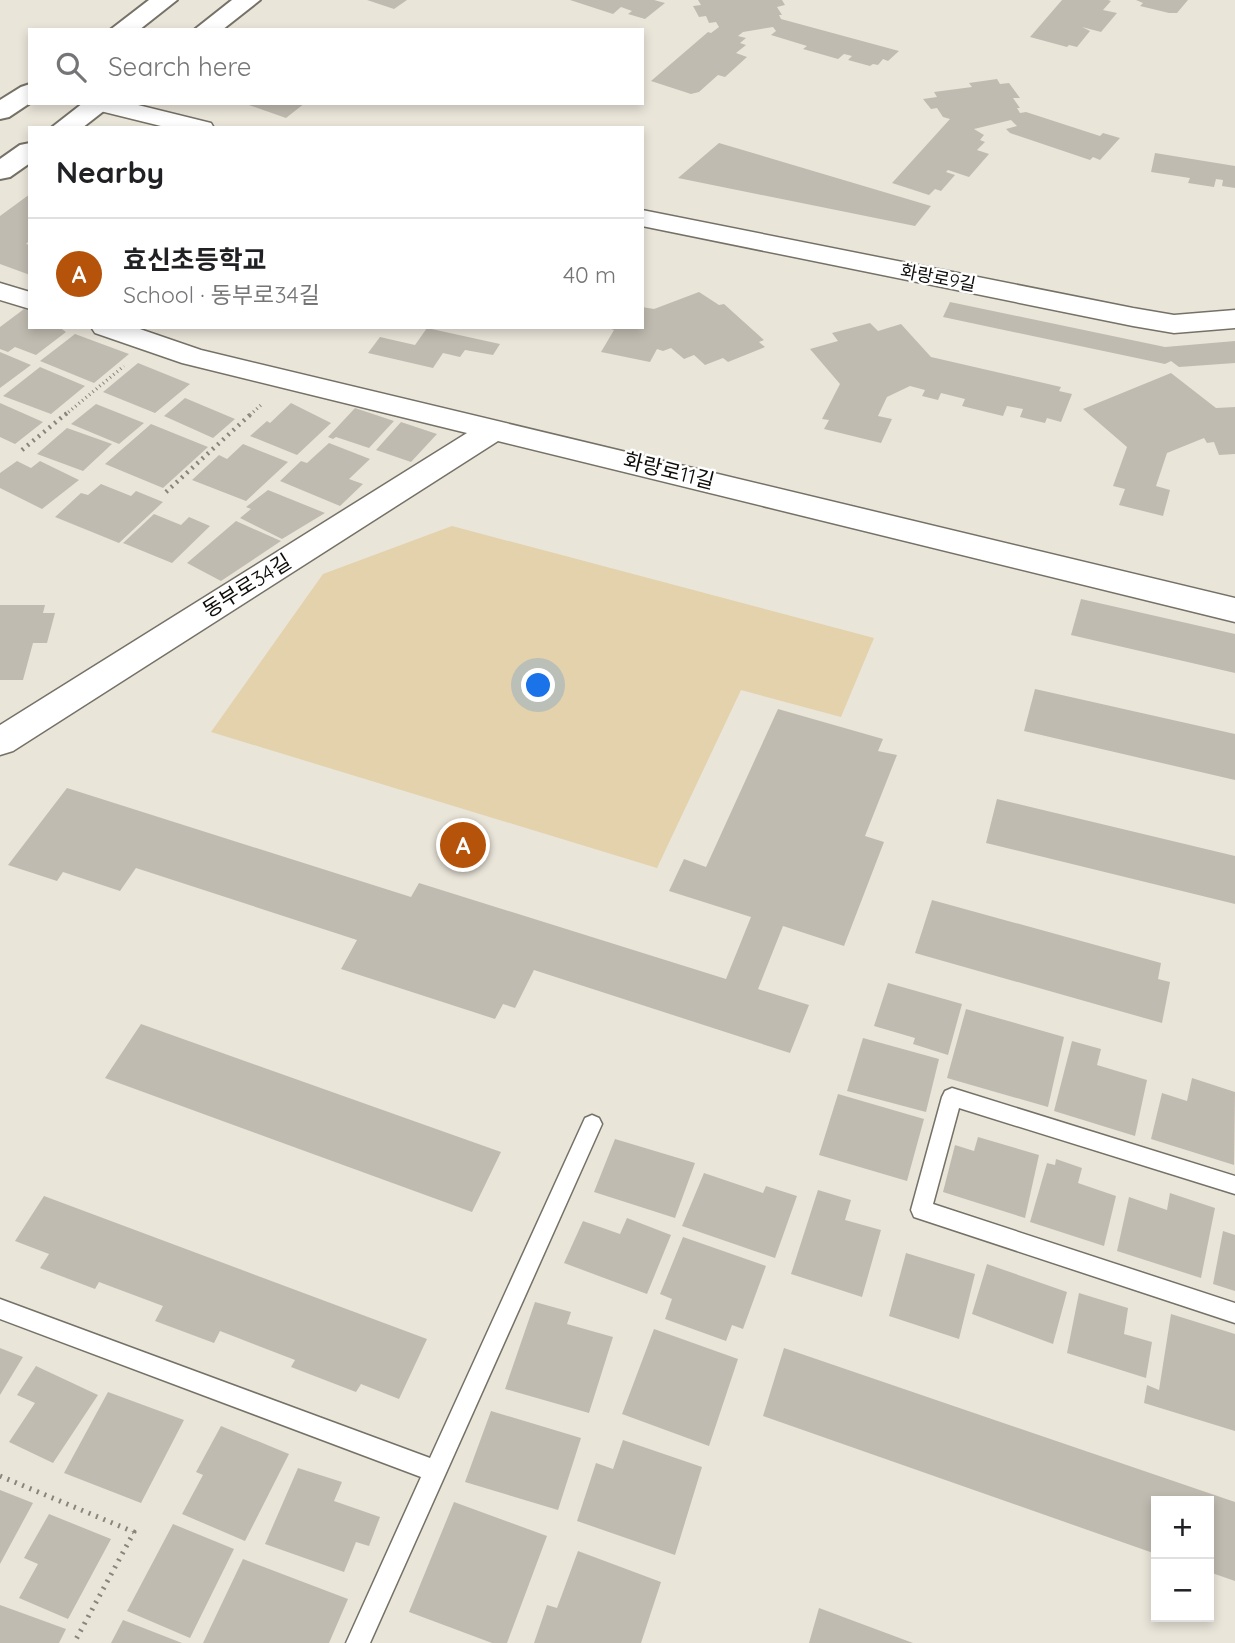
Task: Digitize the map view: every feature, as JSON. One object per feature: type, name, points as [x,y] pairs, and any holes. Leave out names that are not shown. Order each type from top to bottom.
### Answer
[{"type":"main road","points":[[124,28],[165,0]]},
{"type":"main road","points":[[208,28],[248,0]]},
{"type":"main road","points":[[0,111],[28,93]]},
{"type":"main road","points":[[67,126],[96,105]]},
{"type":"main road","points":[[0,171],[28,152]]},
{"type":"street","points":[[107,105],[194,126]]},
{"type":"street","name":"화랑로9길","points":[[644,218],[1174,324],[1235,319]]},
{"type":"street","points":[[0,291],[28,300]]},
{"type":"street","name":"화랑로11길","points":[[111,329],[192,357],[1235,610]]},
{"type":"street","name":"동부로34길","points":[[0,742],[495,429]]},
{"type":"lane","points":[[1235,1185],[952,1097],[921,1210],[1235,1313]]},
{"type":"lane","points":[[358,1643],[592,1124]]},
{"type":"lane","points":[[0,1309],[436,1471]]},
{"type":"path","points":[[22,450],[152,344]]},
{"type":"path","points":[[166,492],[289,380]]},
{"type":"path","points":[[0,1476],[134,1532],[74,1643]]},
{"type":"shaded area","points":[[452,526],[874,638],[841,717],[741,690],[657,868],[211,732],[323,574]]},
{"type":"building","points":[[367,0],[407,0],[394,9]]},
{"type":"building","points":[[570,0],[654,0],[665,3],[645,19],[628,14],[632,11],[621,7],[613,14]]},
{"type":"building","points":[[698,0],[782,0],[785,5],[777,7],[782,15],[779,15],[781,19],[899,51],[888,61],[883,59],[878,65],[870,66],[848,60],[852,56],[844,54],[838,59],[803,49],[807,46],[771,35],[776,31],[773,27],[743,32],[738,36],[746,38],[740,43],[746,45],[736,53],[747,57],[725,77],[718,75],[699,92],[691,94],[651,81],[708,32],[711,33],[719,27],[716,22],[709,23],[706,16],[699,17],[693,6],[701,5]]},
{"type":"building","points":[[1062,0],[1108,0],[1111,1],[1103,10],[1117,13],[1101,32],[1082,27],[1090,31],[1077,47],[1030,37]]},
{"type":"building","points":[[1136,0],[1188,0],[1177,13],[1169,13],[1140,6],[1143,3]]},
{"type":"building","points":[[997,79],[1000,84],[1009,83],[1020,98],[1013,98],[1020,108],[1017,108],[1020,113],[1026,112],[1100,136],[1103,133],[1120,138],[1100,160],[1093,157],[1090,160],[1010,133],[1006,129],[1017,126],[1011,120],[974,129],[984,135],[980,140],[985,142],[977,150],[989,154],[969,177],[948,170],[946,172],[955,175],[941,191],[935,189],[929,195],[892,183],[950,119],[943,117],[937,108],[931,109],[923,99],[937,97],[934,92],[972,87],[969,83]]},
{"type":"building","points":[[249,105],[302,105],[286,118]]},
{"type":"building","points":[[719,143],[931,206],[915,226],[678,178]]},
{"type":"building","points":[[1155,153],[1235,166],[1235,188],[1222,186],[1223,180],[1216,179],[1214,187],[1188,183],[1190,178],[1151,172]]},
{"type":"building","points":[[28,195],[28,274],[0,264],[0,216]]},
{"type":"building","points":[[699,292],[719,305],[724,304],[764,340],[759,342],[765,347],[728,362],[723,358],[705,365],[694,355],[684,359],[671,348],[663,351],[657,349],[650,362],[601,352],[614,330],[611,329],[644,329],[644,307],[654,309]]},
{"type":"building","points":[[950,302],[1165,347],[1235,341],[1235,363],[1179,367],[1171,361],[1165,364],[943,317]]},
{"type":"building","points":[[24,309],[28,310],[28,329],[62,329],[66,332],[36,355],[15,347],[8,352],[0,349],[0,327]]},
{"type":"building","points":[[870,323],[878,331],[901,324],[931,357],[1061,387],[1059,391],[1072,394],[1061,422],[1047,418],[1045,423],[1020,417],[1023,409],[1007,406],[1003,416],[962,406],[965,399],[941,393],[938,400],[922,396],[925,390],[910,386],[887,397],[878,416],[892,419],[881,443],[824,429],[829,420],[822,419],[840,384],[810,349],[838,341],[832,333]]},
{"type":"building","points":[[426,329],[500,344],[493,355],[465,350],[460,357],[443,353],[433,368],[368,353],[380,337],[415,345]]},
{"type":"building","points":[[75,334],[129,354],[94,383],[40,361]]},
{"type":"building","points":[[0,352],[31,365],[0,388]]},
{"type":"building","points":[[138,363],[190,384],[155,413],[103,392]]},
{"type":"building","points":[[40,367],[85,386],[51,414],[3,396]]},
{"type":"building","points":[[1171,373],[1216,408],[1235,407],[1235,454],[1219,455],[1214,442],[1207,443],[1204,438],[1167,453],[1156,486],[1170,490],[1163,516],[1119,505],[1125,489],[1113,486],[1127,447],[1083,409]]},
{"type":"building","points":[[185,398],[235,419],[213,438],[164,416]]},
{"type":"building","points":[[0,403],[43,422],[15,444],[0,437]]},
{"type":"building","points":[[291,403],[331,423],[297,455],[250,436],[267,421],[270,423]]},
{"type":"building","points":[[96,404],[144,423],[119,444],[71,424]]},
{"type":"building","points":[[355,408],[394,421],[369,448],[328,437]]},
{"type":"building","points":[[401,422],[437,434],[411,462],[376,450]]},
{"type":"building","points":[[151,424],[208,447],[163,488],[105,464]]},
{"type":"building","points":[[67,428],[112,444],[83,471],[37,454]]},
{"type":"building","points":[[329,443],[370,459],[349,479],[363,484],[340,506],[280,481],[301,461],[307,463]]},
{"type":"building","points":[[243,444],[288,462],[246,501],[192,480],[219,455],[227,459]]},
{"type":"building","points":[[17,461],[31,468],[40,461],[79,480],[42,509],[0,488],[0,473]]},
{"type":"building","points":[[101,484],[131,496],[136,491],[163,502],[119,543],[55,517],[81,493],[88,495]]},
{"type":"building","points":[[268,490],[325,513],[282,539],[240,518],[251,509],[246,507]]},
{"type":"building","points":[[154,514],[181,525],[189,517],[210,526],[172,563],[123,543]]},
{"type":"building","points":[[236,521],[281,541],[221,581],[187,563]]},
{"type":"building","points":[[1081,599],[1235,634],[1235,673],[1071,635]]},
{"type":"building","points":[[0,605],[45,605],[43,613],[55,613],[47,643],[33,643],[23,680],[0,680]]},
{"type":"building","points":[[1035,689],[1235,734],[1235,780],[1024,731]]},
{"type":"building","points":[[778,709],[883,739],[878,751],[897,755],[865,836],[884,842],[844,946],[783,926],[758,989],[809,1005],[790,1053],[534,970],[515,1008],[503,1004],[495,1019],[341,969],[357,940],[136,868],[120,891],[63,872],[57,881],[8,865],[67,788],[411,897],[419,883],[726,979],[751,917],[669,891],[684,859],[706,867]]},
{"type":"building","points":[[997,799],[1235,856],[1235,904],[986,843]]},
{"type":"building","points":[[932,900],[1161,963],[1158,979],[1170,982],[1162,1023],[915,953]]},
{"type":"building","points":[[888,983],[962,1004],[948,1055],[913,1044],[915,1038],[874,1026]]},
{"type":"building","points":[[966,1009],[1064,1037],[1048,1107],[947,1078]]},
{"type":"building","points":[[141,1024],[501,1152],[472,1212],[105,1078]]},
{"type":"building","points":[[863,1038],[939,1059],[926,1112],[847,1091]]},
{"type":"building","points":[[1072,1041],[1101,1049],[1097,1065],[1147,1080],[1135,1136],[1054,1111]]},
{"type":"building","points":[[1192,1078],[1235,1092],[1234,1165],[1151,1139],[1162,1093],[1187,1101]]},
{"type":"building","points":[[838,1094],[924,1119],[907,1181],[819,1155]]},
{"type":"building","points":[[978,1137],[1039,1155],[1025,1218],[943,1192],[955,1145],[974,1151]]},
{"type":"building","points":[[615,1139],[695,1163],[675,1218],[594,1192]]},
{"type":"building","points":[[1056,1159],[1082,1168],[1078,1183],[1116,1196],[1104,1246],[1030,1222],[1047,1163],[1055,1165]]},
{"type":"building","points":[[704,1173],[763,1193],[766,1186],[797,1196],[775,1258],[682,1226]]},
{"type":"building","points":[[818,1190],[851,1200],[845,1220],[881,1230],[862,1297],[791,1274]]},
{"type":"building","points":[[1170,1193],[1215,1208],[1201,1278],[1117,1251],[1129,1197],[1167,1210]]},
{"type":"building","points":[[44,1196],[427,1339],[399,1399],[361,1384],[356,1392],[291,1367],[295,1360],[220,1331],[214,1343],[155,1321],[163,1306],[99,1282],[95,1289],[40,1268],[49,1254],[15,1241]]},
{"type":"building","points":[[627,1218],[671,1235],[647,1294],[564,1263],[583,1221],[620,1234]]},
{"type":"building","points":[[1223,1231],[1235,1235],[1235,1291],[1213,1284]]},
{"type":"building","points":[[683,1237],[766,1266],[743,1329],[732,1325],[726,1341],[665,1319],[672,1299],[660,1294]]},
{"type":"building","points":[[906,1253],[975,1274],[959,1339],[889,1316]]},
{"type":"building","points":[[987,1264],[1067,1292],[1053,1344],[972,1314]]},
{"type":"building","points":[[1079,1293],[1128,1308],[1124,1334],[1152,1342],[1146,1378],[1067,1353]]},
{"type":"building","points":[[535,1302],[571,1312],[567,1324],[613,1337],[589,1413],[505,1389]]},
{"type":"building","points":[[1171,1314],[1235,1334],[1235,1431],[1144,1403],[1147,1385],[1159,1390]]},
{"type":"building","points":[[654,1329],[738,1359],[709,1446],[622,1414]]},
{"type":"building","points":[[0,1348],[23,1357],[0,1395]]},
{"type":"building","points":[[784,1348],[1235,1502],[1235,1581],[1214,1574],[1214,1496],[1151,1496],[1151,1552],[763,1416]]},
{"type":"building","points":[[36,1366],[98,1395],[53,1463],[9,1442],[35,1403],[17,1395]]},
{"type":"building","points":[[108,1392],[184,1420],[141,1503],[64,1473]]},
{"type":"building","points":[[491,1411],[581,1438],[558,1510],[465,1482]]},
{"type":"building","points":[[221,1426],[289,1454],[245,1541],[182,1514],[203,1475],[196,1472]]},
{"type":"building","points":[[623,1440],[702,1467],[675,1555],[577,1521],[596,1463],[613,1469]]},
{"type":"building","points":[[298,1468],[342,1482],[334,1501],[380,1517],[369,1546],[356,1542],[344,1572],[265,1544]]},
{"type":"building","points":[[0,1490],[33,1503],[0,1564]]},
{"type":"building","points":[[454,1502],[547,1536],[507,1643],[492,1643],[409,1612]]},
{"type":"building","points":[[49,1514],[111,1539],[68,1619],[19,1598],[38,1564],[24,1558]]},
{"type":"building","points":[[173,1524],[234,1549],[190,1638],[127,1611]]},
{"type":"building","points":[[578,1551],[661,1582],[641,1643],[534,1643],[547,1605],[557,1608]]},
{"type":"building","points":[[243,1559],[348,1599],[329,1643],[203,1643]]},
{"type":"building","points":[[0,1605],[66,1629],[59,1643],[0,1643]]},
{"type":"building","points":[[819,1608],[913,1643],[809,1643]]},
{"type":"building","points":[[123,1620],[182,1643],[111,1643]]},
{"type":"place","name":"효신초등학교","points":[[463,845]]}]
